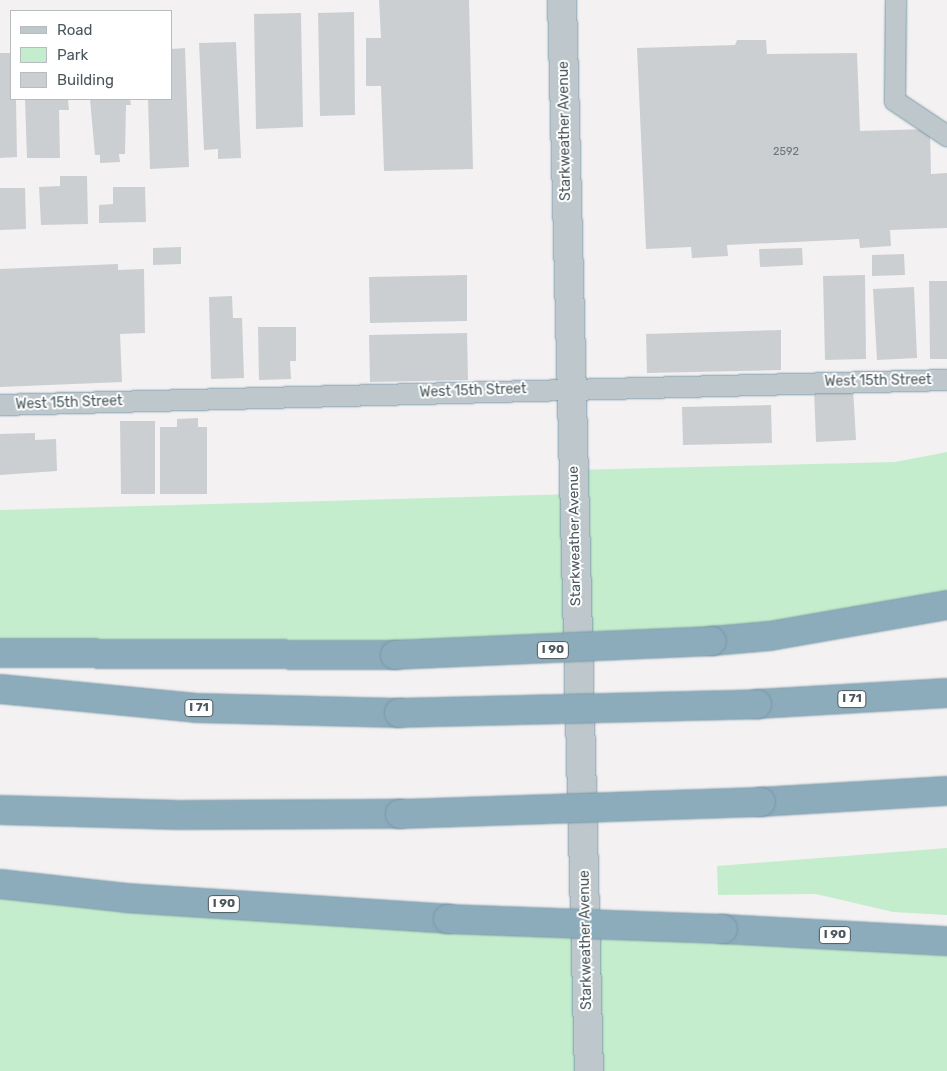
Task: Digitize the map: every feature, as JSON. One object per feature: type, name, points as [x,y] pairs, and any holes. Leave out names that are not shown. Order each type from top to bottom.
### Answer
[{"type":"highway","name":"I 90","points":[[0,653],[395,655],[712,641],[770,636],[947,606]]},
{"type":"highway","name":"I 71","points":[[0,689],[196,708],[399,713],[757,704],[947,693]]},
{"type":"highway","points":[[0,810],[179,815],[400,814],[761,802],[947,791]]},
{"type":"highway","name":"I 90","points":[[0,884],[126,898],[448,919],[947,941]]},
{"type":"street","name":"Starkweather Avenue","points":[[562,0],[589,1071]]},
{"type":"lane","points":[[896,0],[895,101],[947,136]]},
{"type":"lane","name":"West 15th Street","points":[[0,405],[572,388],[947,380]]},
{"type":"green space","points":[[947,452],[947,605],[770,636],[0,653],[0,510],[574,494],[574,470],[895,462]]},
{"type":"green space","points":[[947,848],[947,915],[893,912],[816,894],[718,895],[717,866]]},
{"type":"green space","points":[[0,884],[947,941],[947,1071],[0,1071]]},
{"type":"building","points":[[379,0],[469,0],[473,169],[384,171],[381,86],[366,86],[366,38],[381,38]]},
{"type":"building","points":[[354,12],[355,115],[320,116],[318,13]]},
{"type":"building","points":[[301,13],[303,127],[256,129],[254,14]]},
{"type":"building","points":[[737,40],[766,40],[767,54],[857,53],[860,131],[930,129],[931,174],[947,173],[947,228],[890,230],[891,246],[860,248],[859,239],[727,245],[728,256],[692,258],[691,247],[646,249],[637,48],[735,45]]},
{"type":"building","points":[[236,42],[241,158],[218,159],[218,149],[204,150],[199,43]]},
{"type":"building","points":[[185,48],[189,167],[150,169],[148,100],[172,100],[172,49]]},
{"type":"building","points":[[0,53],[10,53],[10,100],[16,100],[17,157],[0,158]]},
{"type":"building","points":[[25,100],[68,100],[69,110],[59,110],[60,158],[27,158]]},
{"type":"building","points":[[90,100],[130,100],[131,105],[126,105],[125,154],[119,154],[120,162],[100,163],[100,155],[95,155]]},
{"type":"building","points":[[60,176],[87,176],[88,224],[41,225],[39,187],[60,186]]},
{"type":"building","points":[[113,187],[145,187],[146,222],[99,223],[99,205],[113,204]]},
{"type":"building","points":[[0,188],[25,188],[26,229],[0,230]]},
{"type":"building","points":[[181,247],[181,264],[153,265],[153,248]]},
{"type":"building","points":[[802,248],[803,265],[760,267],[759,249]]},
{"type":"building","points":[[904,254],[905,275],[872,276],[872,255]]},
{"type":"building","points":[[118,264],[118,270],[144,269],[145,333],[120,334],[122,382],[0,387],[0,269]]},
{"type":"building","points":[[467,275],[467,321],[370,323],[369,277]]},
{"type":"building","points":[[865,275],[866,359],[825,360],[823,276]]},
{"type":"building","points":[[929,281],[947,281],[947,359],[930,359]]},
{"type":"building","points":[[914,287],[917,358],[877,360],[873,289]]},
{"type":"building","points":[[232,296],[233,318],[242,318],[244,378],[211,379],[209,297]]},
{"type":"building","points":[[258,327],[296,327],[296,361],[290,361],[291,379],[259,380]]},
{"type":"building","points":[[781,330],[781,370],[647,373],[646,334]]},
{"type":"building","points":[[467,333],[468,380],[370,382],[369,335]]},
{"type":"building","points":[[853,388],[856,440],[816,442],[814,390]]},
{"type":"building","points":[[771,405],[772,443],[683,445],[682,407]]},
{"type":"building","points":[[198,418],[198,427],[207,427],[207,494],[160,494],[160,427],[177,427],[177,419]]},
{"type":"building","points":[[120,421],[155,421],[155,494],[121,494]]},
{"type":"building","points":[[35,433],[35,440],[56,439],[57,471],[0,475],[0,434]]}]
